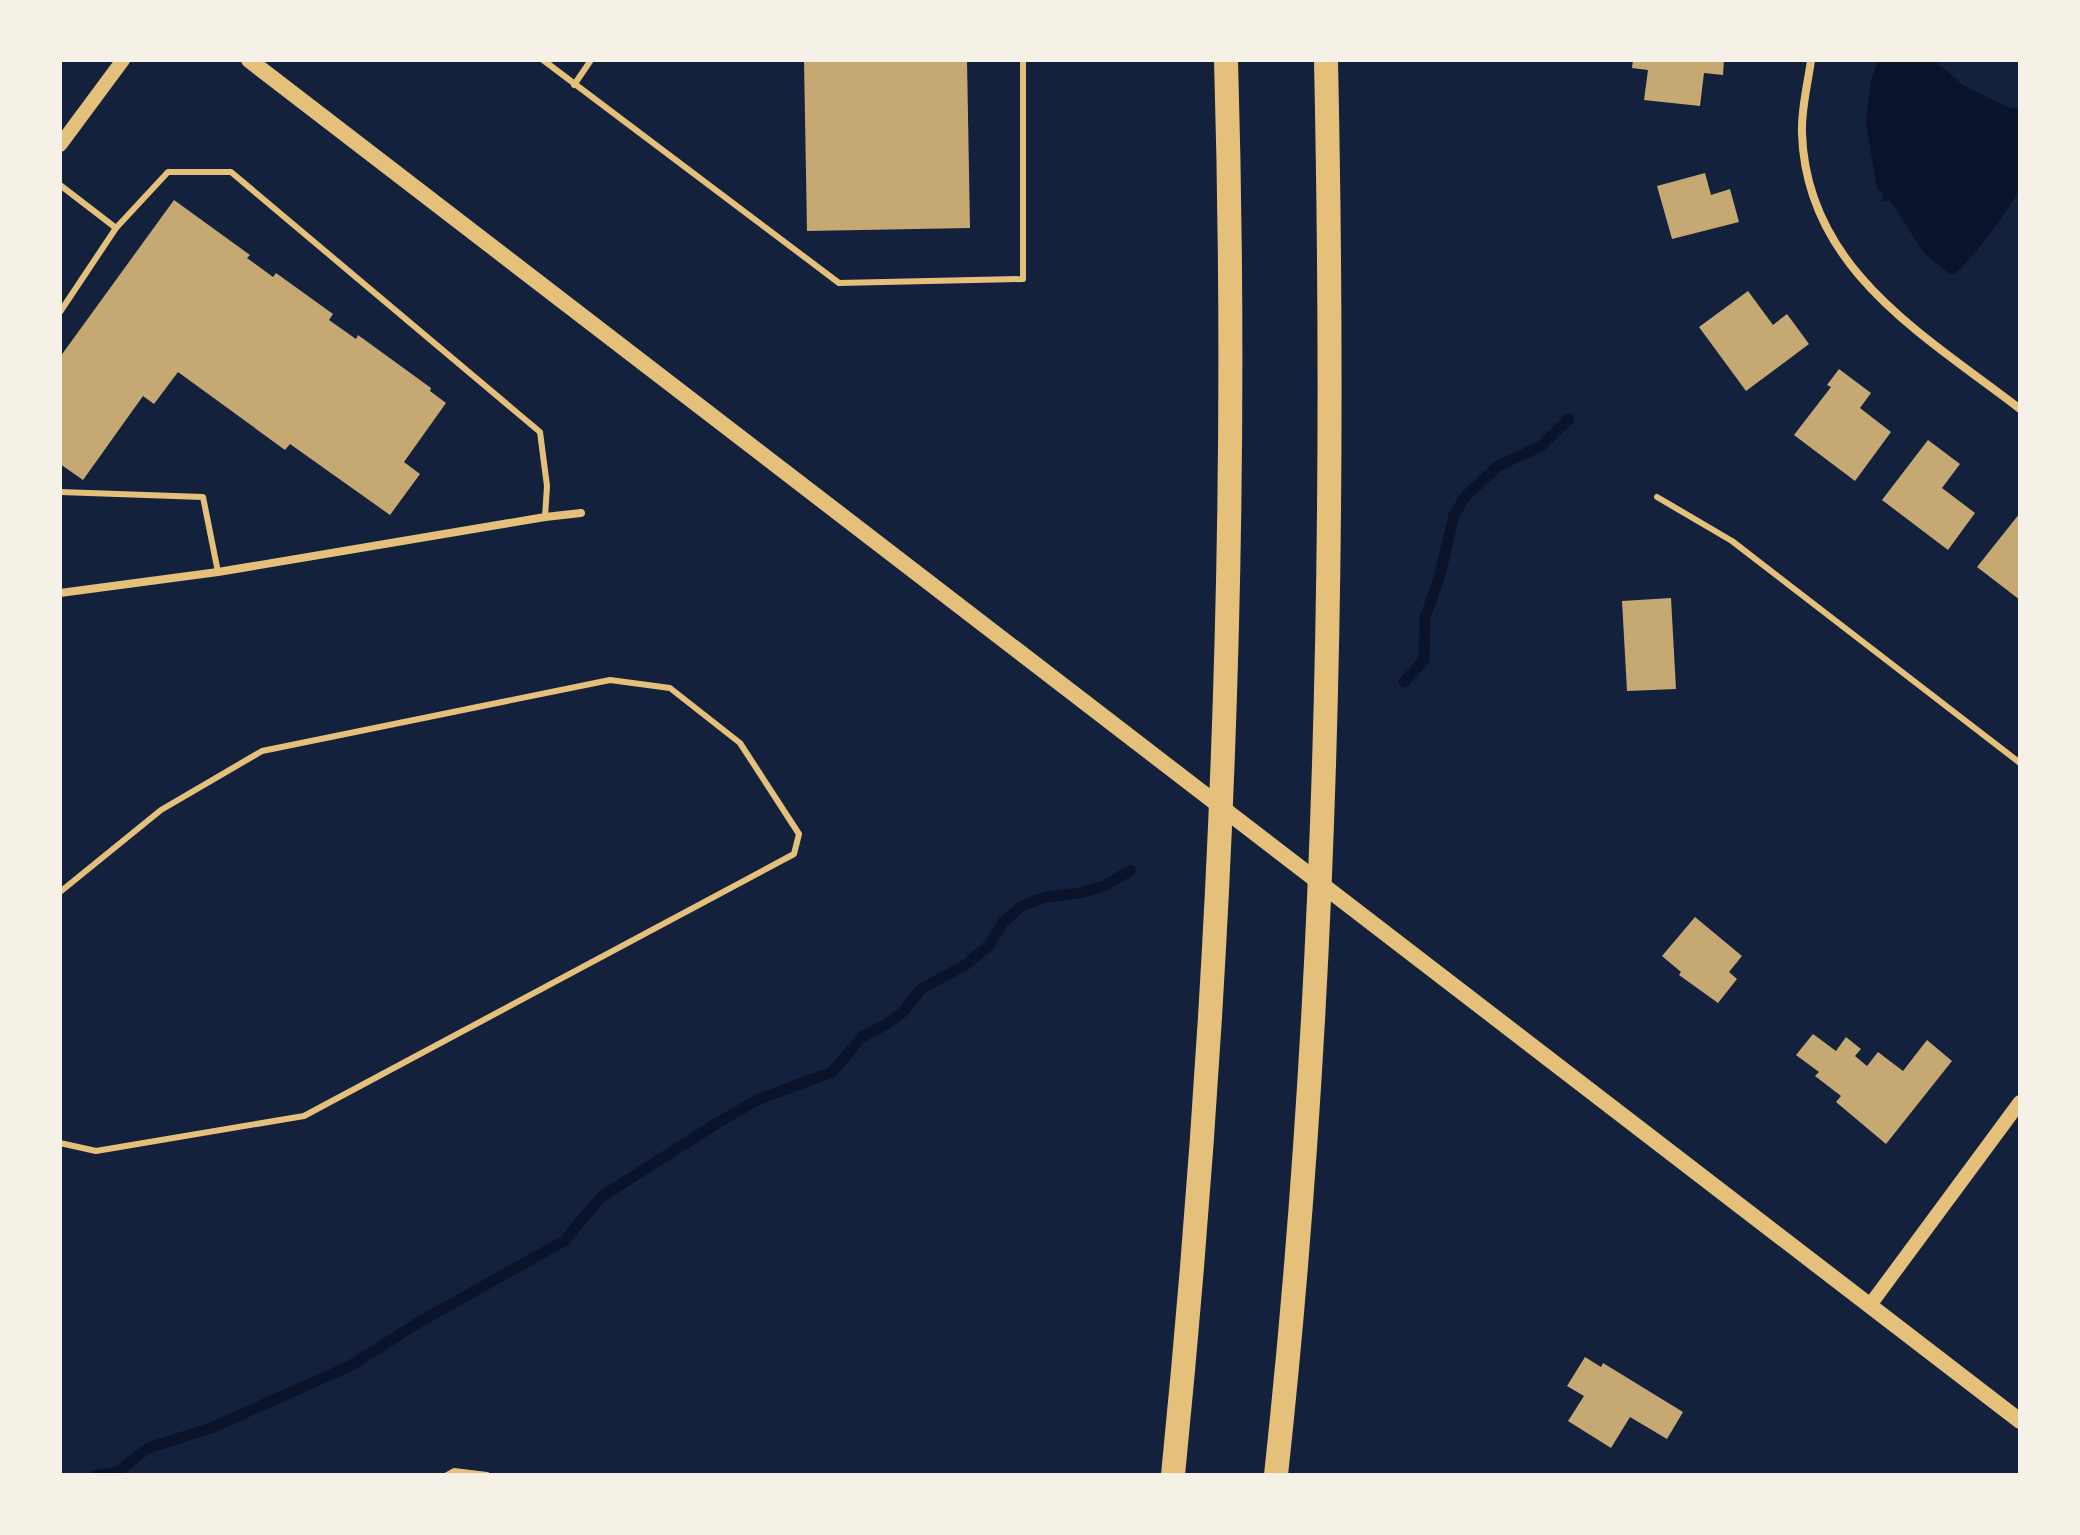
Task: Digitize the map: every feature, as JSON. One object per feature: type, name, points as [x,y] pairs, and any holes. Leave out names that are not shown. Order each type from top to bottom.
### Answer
[{"type":"highway","points":[[1173,1475],[1212,993],[1223,765],[1229,355],[1226,60]]},
{"type":"highway","points":[[1276,1475],[1302,1174],[1324,776],[1330,564],[1326,60]]},
{"type":"main road","points":[[249,60],[2020,1421]]},
{"type":"street","points":[[60,145],[123,60]]},
{"type":"street","points":[[1811,60],[1801,131],[1805,164],[1822,219],[1838,250],[1861,281],[1889,308],[2020,409]]},
{"type":"street","points":[[60,593],[218,572],[581,513]]},
{"type":"street","points":[[1870,1305],[2020,1102]]},
{"type":"lane","points":[[543,60],[839,283],[1023,279],[1023,60]]},
{"type":"lane","points":[[574,85],[591,60]]},
{"type":"lane","points":[[60,312],[116,228],[168,172],[231,172],[540,432],[547,486],[545,517]]},
{"type":"lane","points":[[60,185],[116,228]]},
{"type":"lane","points":[[60,492],[203,497],[218,572]]},
{"type":"lane","points":[[1657,497],[1732,541],[2020,763]]},
{"type":"lane","points":[[60,892],[161,810],[262,751],[610,680],[670,688],[740,743],[799,834],[794,854],[304,1116],[96,1151],[60,1143]]},
{"type":"lane","points":[[447,1475],[454,1471],[487,1475]]},
{"type":"water","points":[[1878,60],[1934,60],[1963,85],[2008,107],[2020,109],[2022,158],[2017,194],[1990,234],[1951,275],[1923,252],[1890,200],[1882,201],[1883,192],[1877,189],[1866,122],[1871,81]]},
{"type":"building","points":[[804,60],[967,60],[970,228],[807,231]]},
{"type":"building","points":[[1633,60],[1724,60],[1723,75],[1704,73],[1700,106],[1644,100],[1648,70],[1632,68]]},
{"type":"building","points":[[1705,173],[1711,195],[1730,189],[1739,222],[1672,239],[1657,186]]},
{"type":"building","points":[[174,200],[250,255],[247,258],[273,277],[276,273],[333,314],[329,320],[356,339],[358,335],[431,388],[430,391],[446,403],[404,462],[420,474],[390,515],[290,444],[285,450],[178,372],[154,404],[143,396],[83,480],[60,464],[60,357]]},
{"type":"building","points":[[1748,291],[1773,325],[1787,314],[1809,344],[1746,391],[1699,327]]},
{"type":"building","points":[[1839,369],[1871,393],[1860,408],[1891,432],[1855,481],[1794,435],[1831,387],[1827,385]]},
{"type":"building","points":[[1928,440],[1960,464],[1942,488],[1975,513],[1948,550],[1882,500]]},
{"type":"building","points":[[2020,513],[2020,600],[1977,567]]},
{"type":"building","points":[[1671,598],[1676,689],[1627,691],[1622,601]]},
{"type":"building","points":[[1695,917],[1742,956],[1729,972],[1737,979],[1718,1003],[1679,975],[1681,972],[1662,956]]},
{"type":"building","points":[[1813,1034],[1836,1051],[1846,1037],[1861,1049],[1855,1056],[1867,1066],[1878,1052],[1903,1071],[1927,1040],[1952,1061],[1886,1144],[1836,1102],[1841,1096],[1815,1076],[1819,1072],[1796,1055]]},
{"type":"building","points":[[1585,1357],[1601,1367],[1603,1363],[1683,1412],[1667,1439],[1630,1417],[1611,1448],[1568,1421],[1584,1396],[1567,1386]]},
{"type":"waterway","points":[[1404,682],[1424,660],[1425,618],[1440,575],[1454,515],[1465,497],[1498,466],[1541,446],[1569,419]]},
{"type":"waterway","points":[[97,1475],[117,1472],[148,1448],[211,1428],[350,1366],[421,1321],[564,1241],[601,1197],[719,1122],[759,1099],[832,1072],[862,1037],[903,1012],[921,989],[967,964],[990,944],[1003,922],[1022,906],[1045,897],[1104,886],[1131,870]]}]
